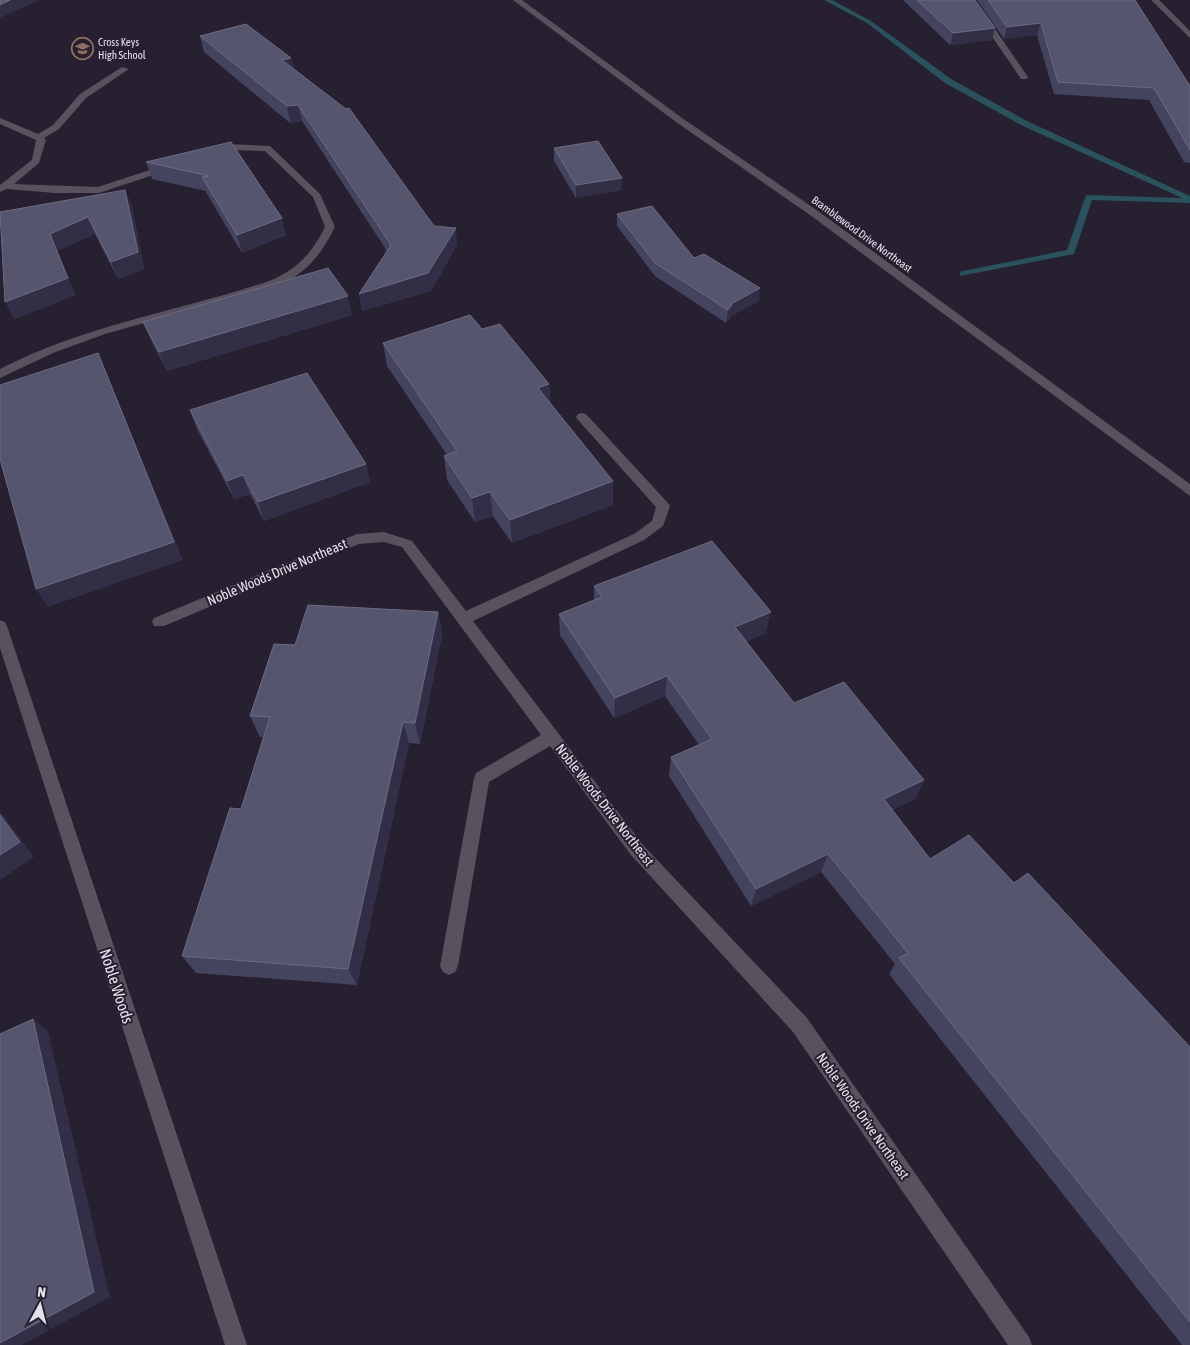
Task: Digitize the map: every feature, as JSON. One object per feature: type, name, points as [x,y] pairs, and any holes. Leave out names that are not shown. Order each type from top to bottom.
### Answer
[{"type":"street","name":"Bramblewood Drive Northeast","points":[[517,0],[680,120],[814,213],[1190,491]]},
{"type":"street","points":[[971,0],[1024,77]]},
{"type":"street","points":[[1155,0],[1190,36]]},
{"type":"street","points":[[38,136],[56,127],[83,96],[125,70]]},
{"type":"street","points":[[0,121],[38,136],[41,140],[36,161],[3,188]]},
{"type":"street","points":[[0,374],[29,358],[109,329],[289,277],[315,257],[330,227],[317,196],[267,148],[228,147],[204,154]]},
{"type":"street","points":[[3,188],[99,190],[142,178],[179,163]]},
{"type":"street","points":[[463,619],[639,537],[658,523],[663,506],[582,417]]},
{"type":"street","name":"Noble Woods Drive Northeast","points":[[159,622],[357,539],[384,537],[407,544],[637,850],[800,1024],[1021,1345]]},
{"type":"street","name":"Noble Woods","points":[[0,626],[236,1345]]},
{"type":"street","points":[[449,966],[482,778],[551,737]]},
{"type":"building","points":[[0,0],[10,0],[0,5]]},
{"type":"building","points":[[917,0],[975,0],[995,28],[953,33]]},
{"type":"building","points":[[988,0],[1135,0],[1190,86],[1190,150],[1154,88],[1058,82],[1041,23],[1007,27]]},
{"type":"building","points":[[246,24],[291,58],[282,60],[346,109],[349,108],[434,226],[456,228],[428,273],[359,294],[391,245],[298,105],[287,106],[200,36]]},
{"type":"building","points":[[598,141],[622,178],[576,185],[554,148]]},
{"type":"building","points":[[231,142],[282,218],[237,235],[202,177],[209,176],[146,162]]},
{"type":"building","points":[[125,190],[138,252],[111,262],[88,217],[50,234],[68,278],[5,302],[0,212]]},
{"type":"building","points":[[652,206],[694,258],[704,254],[760,288],[731,304],[728,310],[655,263],[617,214]]},
{"type":"building","points":[[328,268],[348,296],[159,352],[143,322]]},
{"type":"building","points":[[470,315],[482,329],[500,324],[549,384],[538,388],[613,481],[510,520],[490,492],[472,498],[444,456],[457,451],[383,343]]},
{"type":"building","points":[[98,353],[174,542],[36,589],[0,459],[0,385]]},
{"type":"building","points":[[307,373],[366,464],[258,502],[243,475],[227,481],[190,410]]},
{"type":"building","points":[[712,541],[771,612],[735,627],[794,703],[844,682],[924,780],[884,799],[930,859],[969,835],[1014,883],[1028,873],[1190,1047],[1190,1322],[899,958],[908,953],[828,854],[756,889],[671,757],[712,739],[667,676],[615,698],[559,614],[602,597],[594,586]]},
{"type":"building","points":[[308,605],[438,612],[415,723],[403,722],[348,969],[182,956],[230,808],[241,809],[270,717],[250,716],[274,644],[295,645]]},
{"type":"building","points":[[0,815],[20,842],[0,855]]},
{"type":"building","points":[[33,1019],[94,1292],[0,1343],[0,1034]]},
{"type":"waterway","points":[[827,0],[869,22],[948,81],[1024,123],[1190,199]]},
{"type":"waterway","points":[[963,274],[1071,252],[1089,197],[1187,201]]},
{"type":"place","name":"Cross Keys High School","points":[[82,48]]}]
